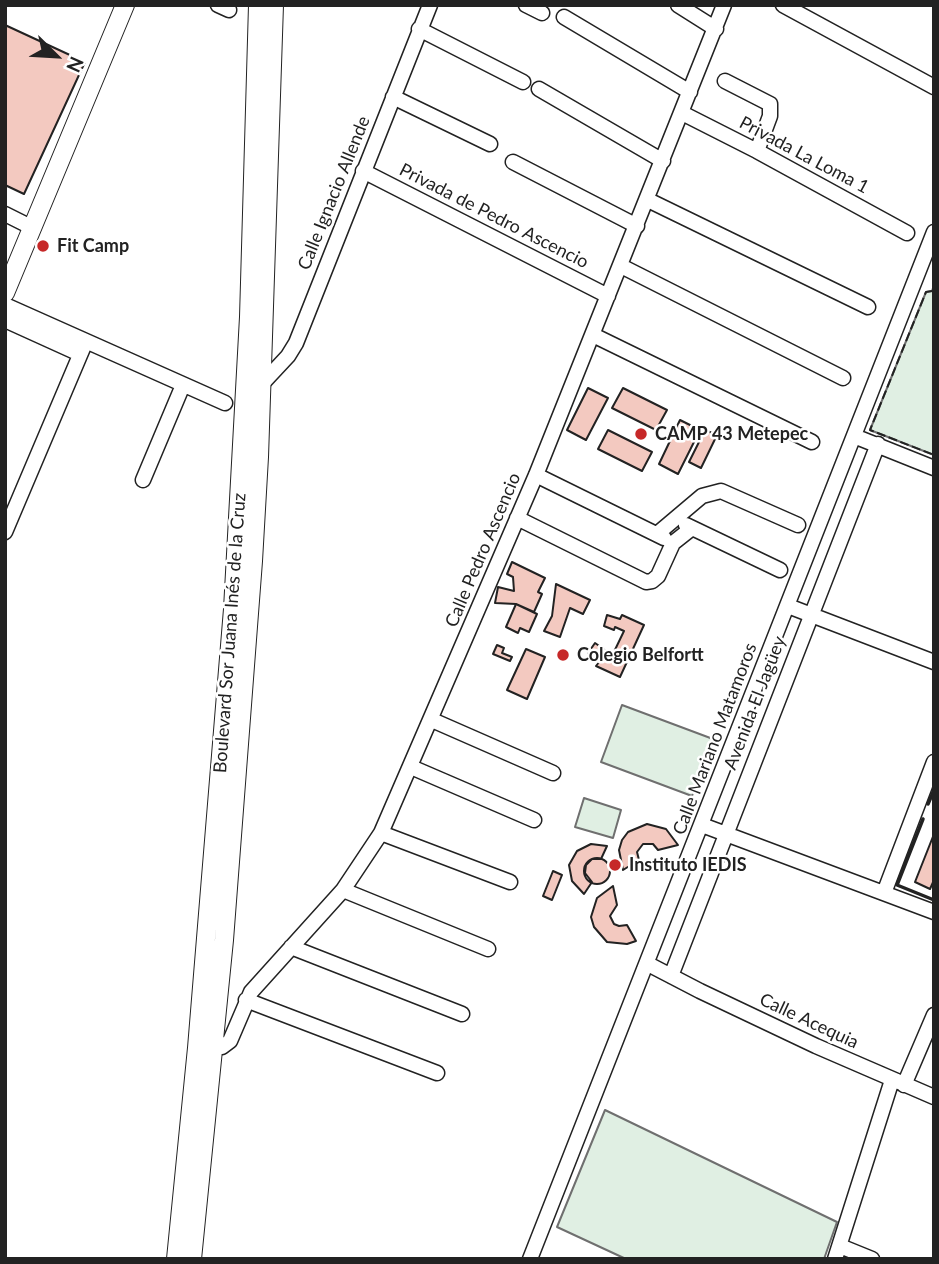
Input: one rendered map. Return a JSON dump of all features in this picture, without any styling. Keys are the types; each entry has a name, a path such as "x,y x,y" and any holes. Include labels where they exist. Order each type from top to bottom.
{"main road":[{"path":"5,293 125,5"},
{"name":"Boulevard Sor Juana Inés de la Cruz","path":"192,1259 243,445 258,5"},
{"name":"Boulevard Sor Juana Inés de la Cruz","path":"176,1259 206,1048 253,561 274,5"}],"street":[{"name":"Calle Ignacio Allende","path":"260,386 296,343 430,5"},
{"path":"526,5 542,13"},
{"path":"678,5 716,29"},
{"name":"Calle Pedro Ascencio","path":"206,1048 222,1047 230,1041 246,1000 258,983 343,890 381,833 536,475 638,226 724,5"},
{"path":"783,5 934,87"},
{"path":"564,17 690,92"},
{"path":"419,29 523,82"},
{"path":"725,81 770,104 770,116 757,151"},
{"path":"539,89 663,161"},
{"path":"393,97 490,144"},
{"name":"Privada La Loma 1","path":"682,113 907,233"},
{"path":"513,162 638,226"},
{"name":"Privada de Pedro Ascencio","path":"363,171 608,296"},
{"path":"648,200 868,307"},
{"path":"5,214 33,228"},
{"name":"Calle Mariano Matamoros","path":"530,1259 934,232"},
{"path":"621,266 843,378"},
{"path":"5,305 83,347"},
{"path":"5,320 83,347 225,403"},
{"path":"593,335 812,442"},
{"path":"5,532 83,347"},
{"path":"143,480 183,385"},
{"path":"854,436 934,468"},
{"name":"Avenida El Jagüey","path":"671,976 878,444"},
{"path":"536,475 673,543"},
{"path":"657,534 702,496 721,491 798,525"},
{"path":"517,518 646,582 658,576 673,543 692,528"},
{"path":"676,519 780,570"},
{"path":"788,606 934,662"},
{"path":"432,720 553,773"},
{"path":"884,893 934,762"},
{"path":"411,766 534,820"},
{"path":"702,825 934,912"},
{"path":"381,833 510,882"},
{"path":"343,890 488,949"},
{"path":"292,947 462,1014"},
{"name":"Calle Acequia","path":"648,964 898,1083 934,1097"},
{"path":"246,1000 437,1073"},
{"path":"872,1259 838,1252 898,1083 934,1015"}],"green space":[{"path":"934,285 934,455 870,430 926,292 932,291"},
{"path":"622,705 713,739 692,796 601,762"},
{"path":"584,798 621,810 613,838 575,827"},
{"path":"605,1110 837,1222 824,1259 626,1259 557,1227"}],"building":[{"path":"5,25 85,62 24,194 5,185"},
{"path":"588,388 608,398 586,440 567,430"},
{"path":"623,388 667,410 656,430 612,408"},
{"path":"680,420 700,430 678,474 659,464"},
{"path":"608,430 652,452 642,471 598,449"},
{"path":"705,430 717,435 701,468 689,462"},
{"path":"512,562 545,578 538,592 542,594 534,612 516,604 495,603 498,587 514,591 513,577 507,574"},
{"path":"556,584 590,600 583,614 570,608 560,637 544,631 552,616"},
{"path":"516,604 537,614 529,632 520,628 518,633 506,627"},
{"path":"607,615 620,619 622,615 644,625 620,677 596,666 600,661 588,653 595,643 612,656 624,631 604,626"},
{"path":"497,645 504,648 502,653 512,657 510,661 493,654"},
{"path":"526,649 545,657 527,699 507,690"},
{"path":"647,824 666,829 678,845 658,850 653,844 643,844 637,852 639,860 623,870 619,850 622,840 628,832"},
{"path":"934,834 934,880 930,889 915,882"},
{"path":"591,844 607,846 601,859 592,859 586,865 585,873 592,882 584,894 572,881 569,865 577,851"},
{"path":"597,858 606,862 610,871 606,880 597,884 588,880 584,871 588,862"},
{"path":"553,871 562,875 552,900 543,896"},
{"path":"613,886 617,905 610,916 614,924 627,925 636,941 627,944 607,942 594,927 591,917 597,898"}],"fence":[{"path":"932,291 926,292 870,430 934,455"}],"wall":[{"path":"928,804 934,790"},
{"path":"923,819 897,885 934,900"}],"place":[{"name":"Fit Camp","path":"43,246"},
{"name":"CAMP 43 Metepec","path":"641,434"},
{"name":"Colegio Belfortt","path":"563,655"},
{"name":"Instituto IEDIS","path":"615,865"}]}
